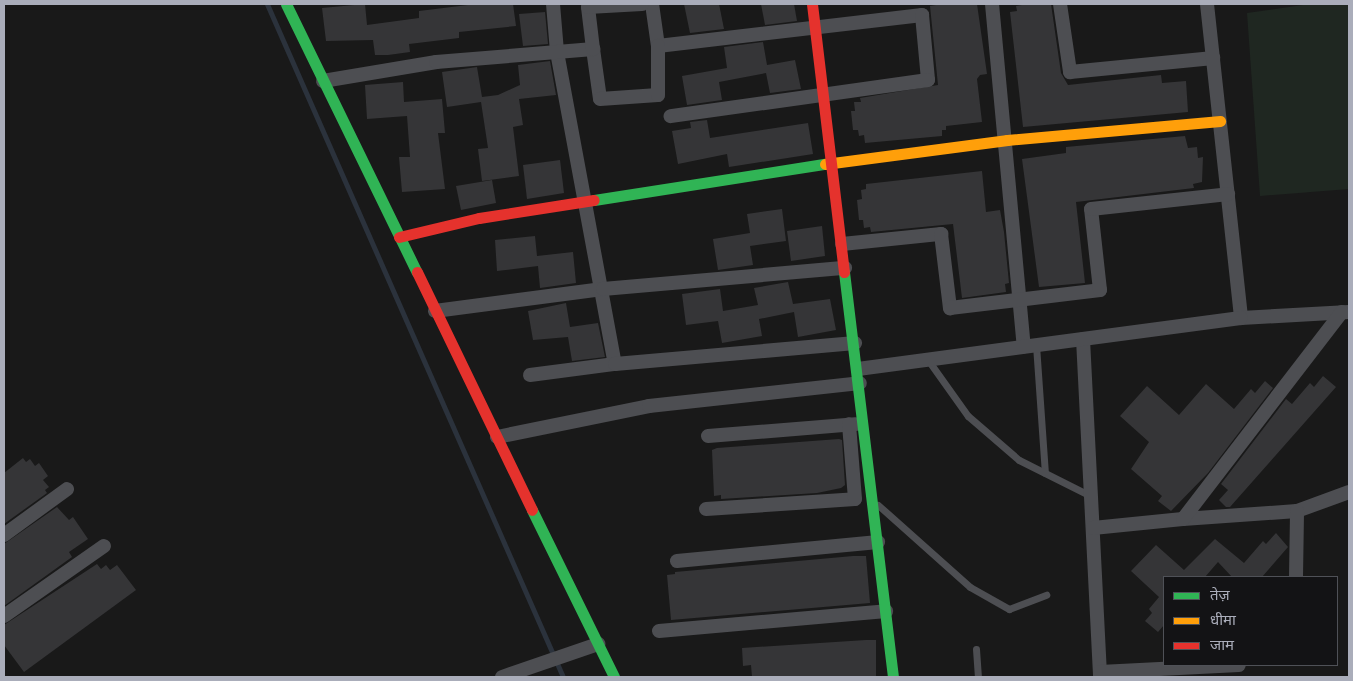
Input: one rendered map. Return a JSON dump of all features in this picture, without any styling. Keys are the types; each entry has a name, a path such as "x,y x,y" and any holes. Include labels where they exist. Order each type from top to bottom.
{"street":[{"path":"286,4 614,677"},
{"path":"553,4 557,52 603,289 615,364"},
{"path":"642,4 588,7 600,99 658,95 658,46 652,4"},
{"path":"812,4 865,423 893,677"},
{"path":"992,4 1007,140 1020,299 1030,346"},
{"path":"1060,4 1070,72 1213,58"},
{"path":"1207,4 1241,318"},
{"path":"658,46 922,14 928,80 671,116"},
{"path":"323,81 436,62 593,49"},
{"path":"399,237 479,218 832,163 1007,140 1220,121"},
{"path":"842,244 940,234 950,308 1100,290 1092,209 1228,194"},
{"path":"435,311 603,289 846,268"},
{"path":"497,436 649,406 859,376 928,360 1241,318 1346,312"},
{"path":"1183,519 1346,312"},
{"path":"1083,339 1100,675 1179,672 1230,666"},
{"path":"530,375 615,364 855,343"},
{"path":"708,436 865,423"},
{"path":"706,509 855,499 849,424"},
{"path":"4,536 68,489"},
{"path":"1093,528 1297,511 1349,492"},
{"path":"1296,576 1297,511"},
{"path":"677,561 878,542"},
{"path":"4,616 104,546"},
{"path":"659,631 886,611"},
{"path":"502,677 598,644"}],"lane":[{"path":"1030,346 1045,473"},
{"path":"928,360 968,416 1019,460 1091,496"},
{"path":"874,501 970,587 1010,608 1046,595"},
{"path":"976,649 978,677"}],"shaded area":[{"path":"1310,4 1349,4 1349,189 1260,196 1247,13"}],"building":[{"path":"365,4 367,25 419,18 419,11 476,4 513,4 516,26 459,32 459,38 409,44 410,52 388,55 375,55 373,40 326,41 322,8"},
{"path":"684,4 719,4 724,29 690,33"},
{"path":"761,4 794,4 797,21 765,25"},
{"path":"977,4 987,74 980,75 977,79 982,122 946,126 946,130 942,130 942,136 865,143 864,135 859,136 858,130 853,130 851,111 855,111 854,102 861,102 860,98 938,85 930,6"},
{"path":"1051,4 1061,73 1068,85 1161,75 1162,83 1186,81 1188,112 1023,127 1010,12 1017,11 1016,6"},
{"path":"545,12 548,44 523,46 519,14"},
{"path":"763,42 767,65 795,60 801,89 770,93 766,73 719,82 722,100 687,105 682,76 727,68 724,47"},
{"path":"550,61 556,95 519,99 523,125 513,127 519,176 482,181 478,149 488,148 481,102 447,107 442,72 477,67 482,97 498,95 520,85 518,65"},
{"path":"403,82 404,102 442,99 445,133 438,133 445,189 402,192 399,157 410,157 407,116 367,119 365,85"},
{"path":"707,120 710,138 808,123 813,154 729,167 727,154 678,164 672,131 691,128 690,122"},
{"path":"1185,136 1188,148 1197,147 1198,158 1203,157 1202,182 1193,184 1194,188 1076,202 1085,283 1039,287 1022,159 1066,153 1066,147"},
{"path":"560,160 564,193 527,199 523,165"},
{"path":"982,171 986,212 1000,210 1009,283 1005,284 1006,292 962,298 953,224 871,232 870,227 864,228 863,220 859,220 857,200 862,199 861,190 866,189 866,184"},
{"path":"492,180 496,203 461,210 456,186"},
{"path":"782,209 786,241 750,246 753,265 718,270 713,239 750,233 747,214"},
{"path":"822,226 825,256 791,261 787,231"},
{"path":"535,236 537,256 573,252 576,283 540,288 538,266 497,271 495,240"},
{"path":"788,282 793,304 830,299 836,330 798,337 794,312 759,319 762,336 722,343 718,321 686,325 682,294 720,289 723,311 758,305 754,288"},
{"path":"566,303 570,327 598,323 605,357 572,361 568,337 533,340 528,311"},
{"path":"1323,376 1336,387 1230,507 1226,507 1219,500 1228,490 1221,484 1286,399 1292,404 1310,383 1314,387"},
{"path":"1265,381 1273,388 1208,473 1171,511 1158,501 1162,496 1131,469 1149,442 1120,416 1147,386 1179,415 1206,384 1234,409 1251,389 1255,393"},
{"path":"842,440 845,485 841,488 817,493 721,499 721,495 714,496 712,450 717,448"},
{"path":"23,458 26,462 30,459 35,466 39,463 48,476 43,480 49,487 45,490 47,493 4,524 4,473"},
{"path":"57,507 69,520 73,517 88,539 69,552 72,557 4,606 4,544"},
{"path":"1276,533 1288,547 1263,576 1231,576 1218,562 1206,576 1163,576 1163,626 1158,632 1145,621 1152,613 1149,609 1159,597 1131,571 1156,545 1184,570 1215,539 1244,563 1263,541 1266,544"},
{"path":"866,556 870,603 671,620 667,575 675,574 675,572"},
{"path":"97,564 101,569 106,565 110,570 117,565 136,590 24,672 4,645 4,625"},
{"path":"876,640 876,677 752,677 751,665 743,666 742,648"}],"waterway":[{"path":"267,4 563,677"}],"traffic: fast":[{"path":"286,4 417,272"},
{"path":"594,200 825,164"},
{"path":"844,272 893,677"},
{"path":"532,510 614,677"}],"traffic: slow":[{"path":"825,164 1007,140 1220,121"}],"traffic: jam":[{"path":"812,4 844,272"},
{"path":"399,237 479,218 594,200"},
{"path":"417,272 532,510"}]}
